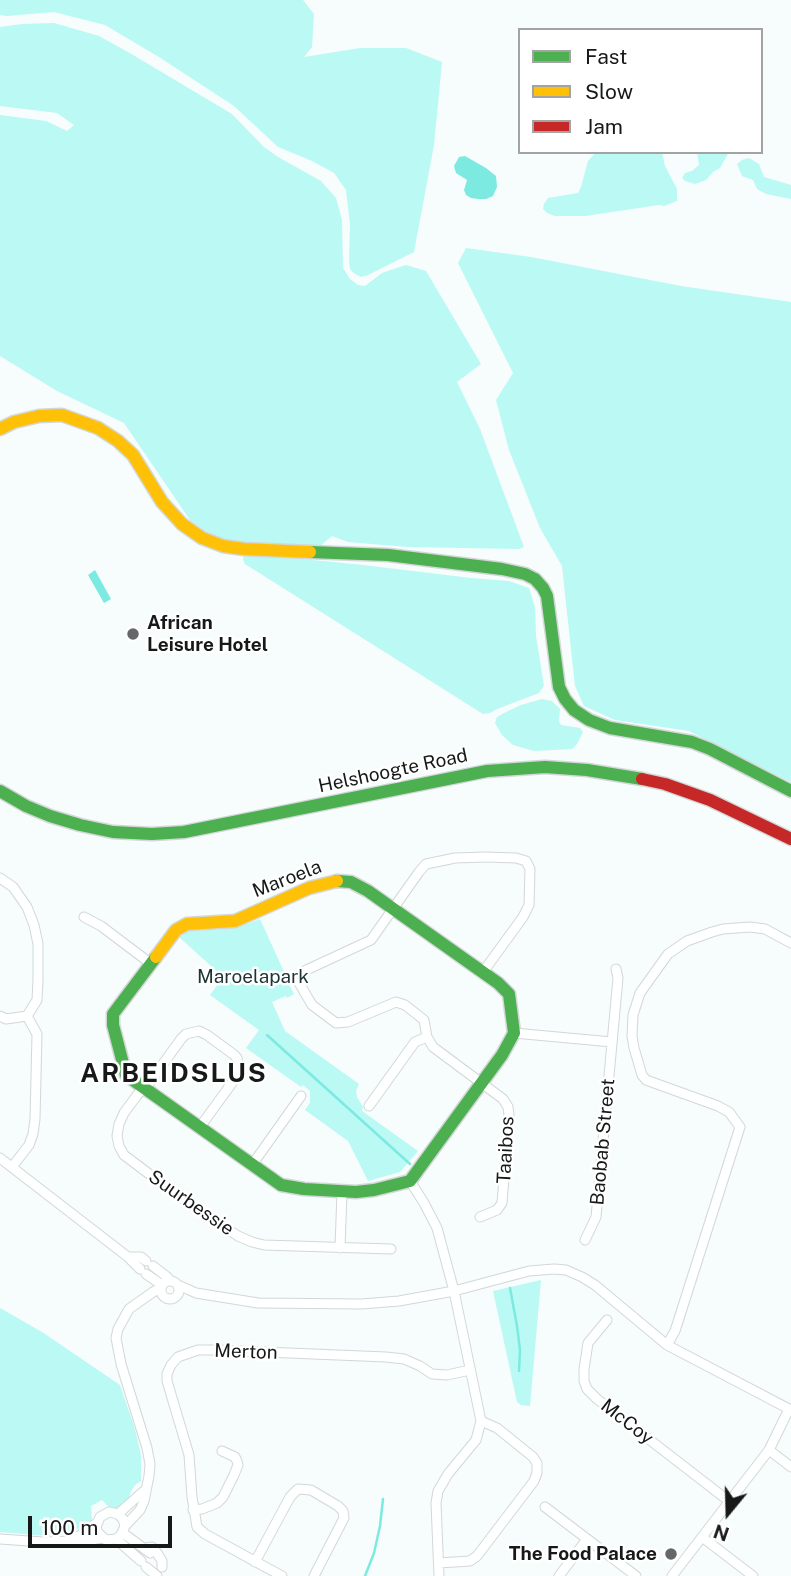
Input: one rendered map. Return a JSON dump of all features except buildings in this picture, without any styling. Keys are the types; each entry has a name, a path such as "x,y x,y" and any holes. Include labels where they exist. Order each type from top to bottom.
{"street":[{"path":"0,429 38,416 62,415 98,428 118,441 132,455 162,502 182,524 202,538 223,545 244,549 388,555 525,573 535,579 547,596 559,687 574,710 589,720 610,728 692,742 791,791"},
{"name":"Helshoogte Road","path":"0,791 26,806 80,825 113,832 152,834 184,832 487,771 555,768 617,774 665,784 710,800 791,839"},
{"path":"481,1082 433,1047 427,1037 424,1020 405,1004 396,1002 348,1022 337,1023 312,1005 298,981 302,972 371,940 426,864 455,858 485,857 526,861 530,869 529,905 484,972"},
{"path":"0,878 13,887 27,907 38,944 37,1000 27,1016 6,1019 0,1016"},
{"name":"Maroela","path":"411,1181 374,1190 342,1192 281,1185 126,1074 113,1025 113,1014 176,930 187,924 235,921 309,888 337,881 351,882 368,891 484,972 509,993 514,1032"},
{"path":"84,917 101,926 150,962"},
{"path":"667,1345 675,1331 740,1127 729,1112 718,1106 646,1080 634,1048 633,1014 640,993 668,954 687,941 723,929 750,927 765,929 791,943"},
{"name":"Baobab Street","path":"585,1240 596,1217 618,978 616,969"},
{"path":"12,1167 29,1145 35,1119 37,1034 27,1016"},
{"name":"Suurbessie","path":"200,1127 237,1076 239,1069 237,1058 233,1054 199,1031 186,1034 124,1112 117,1136 124,1155 227,1228 252,1242 264,1245 391,1249"},
{"path":"439,1576 436,1503 438,1491 448,1474 476,1440 481,1421 454,1291 437,1228 411,1181 502,1055 514,1032 612,1042"},
{"path":"369,1106 415,1042 427,1037"},
{"name":"Taaibos","path":"480,1217 497,1210 502,1203 509,1115 503,1099 481,1082"},
{"path":"252,1165 301,1096"},
{"path":"0,1158 128,1257 179,1291 176,1296"},
{"path":"340,1248 342,1192"},
{"path":"165,1282 196,1293 258,1303 362,1304 399,1301 454,1291 529,1271 566,1270 595,1284 667,1345 790,1409 769,1450 672,1576"},
{"path":"165,1282 162,1293 166,1297"},
{"path":"0,1539 43,1542 78,1542 103,1538 109,1540 121,1533 140,1510 150,1464 116,1338 118,1329 130,1309 165,1282"},
{"path":"143,1299 171,1298 196,1293"},
{"name":"McCoy","path":"607,1320 587,1343 584,1381 587,1389 730,1502"},
{"name":"Merton","path":"282,1576 197,1527 189,1455 167,1381 171,1365 178,1357 198,1350 375,1356 404,1359 432,1374 447,1375 470,1370"},
{"path":"439,1563 470,1561 477,1556 537,1474 537,1462 533,1457 497,1428 481,1421"},
{"path":"769,1450 791,1467"},
{"path":"193,1510 217,1503 234,1475 238,1465 235,1457 222,1451"},
{"path":"118,1514 146,1489"},
{"path":"255,1562 289,1497 298,1489 311,1490 338,1506 343,1511 344,1518 314,1576"},
{"path":"545,1507 636,1576"},
{"path":"103,1538 97,1530 100,1517 105,1513 118,1514 123,1519 121,1533 134,1553 143,1564 155,1563"},
{"path":"72,1541 97,1523"},
{"path":"121,1533 155,1563"},
{"path":"702,1537 753,1576"},
{"path":"559,1576 587,1539"}],"green space":[{"path":"0,0 303,0 314,14 312,47 304,57 360,48 406,48 442,62 434,145 414,252 368,275 361,277 355,274 350,269 349,260 350,224 346,190 334,173 278,147 234,106 105,25 54,12 0,15"},
{"path":"54,23 99,36 128,52 232,114 264,147 321,181 336,198 342,220 343,268 358,285 365,286 382,273 406,265 426,271 481,364 457,382 480,429 524,547 408,547 348,542 332,536 319,547 258,546 216,539 190,520 124,423 57,391 0,356 0,115 46,121 67,131 74,125 57,113 0,106 0,27"},
{"path":"594,154 662,154 665,166 677,189 677,201 664,206 585,216 555,216 547,213 543,209 548,198 578,193 588,161"},
{"path":"697,154 728,154 720,168 706,180 695,184 682,178 685,173 699,165"},
{"path":"749,158 759,164 764,177 791,185 791,199 766,194 757,189 753,180 742,176 737,164"},
{"path":"466,248 531,257 681,286 791,302 791,782 689,731 615,720 584,706 575,686 562,566 540,528 509,450 496,400 513,373 458,263"},
{"path":"245,554 509,581 529,588 535,607 536,636 544,686 539,693 483,714 245,564"},
{"path":"542,699 552,701 560,709 561,725 580,728 583,732 572,749 534,751 513,745 502,735 495,723 497,717 521,705"},
{"name":"Maroelapark","path":"260,919 294,994 272,1002 285,1031 359,1084 356,1091 363,1107 362,1111 418,1151 400,1172 368,1181 348,1141 305,1110 310,1103 310,1091 246,1048 259,1030 210,995 223,977 178,936 190,928 218,930"},
{"path":"541,1280 530,1406 521,1405 517,1402 493,1291"},
{"path":"0,1308 42,1332 120,1385 141,1455 141,1481 131,1491 123,1507 109,1507 102,1500 91,1506 92,1521 86,1527 47,1536 0,1532"}],"shaded area":[{"path":"465,156 496,176 497,187 493,196 478,199 466,195 464,190 467,180 456,173 454,166 459,157"},
{"path":"95,570 111,599 104,603 88,575"}],"waterway":[{"path":"267,1035 410,1164"},
{"path":"510,1288 520,1350 519,1371"},
{"path":"365,1576 374,1553 383,1499"}],"traffic: fast":[{"path":"310,552 388,555 525,574 535,579 547,596 559,687 574,710 589,720 610,728 692,742 791,791"},
{"path":"0,791 26,806 80,825 113,832 152,834 184,832 487,771 545,767 587,770 642,779"},
{"path":"156,957 113,1014 113,1025 126,1075 281,1185 356,1192 410,1181 502,1055 514,1033 509,994 498,983 368,891 351,882 337,881"}],"traffic: slow":[{"path":"0,429 14,422 39,416 62,415 98,428 133,455 162,502 182,524 202,538 223,546 244,549 310,552"},
{"path":"156,957 176,930 187,924 235,921 309,888 337,881"}],"traffic: jam":[{"path":"642,779 710,800 791,839"}],"place":[{"name":"African Leisure Hotel","path":"133,634"},
{"name":"The Food Palace","path":"671,1554"}],"district":[{"name":"ARBEIDSLUS","path":"174,1074"}]}
